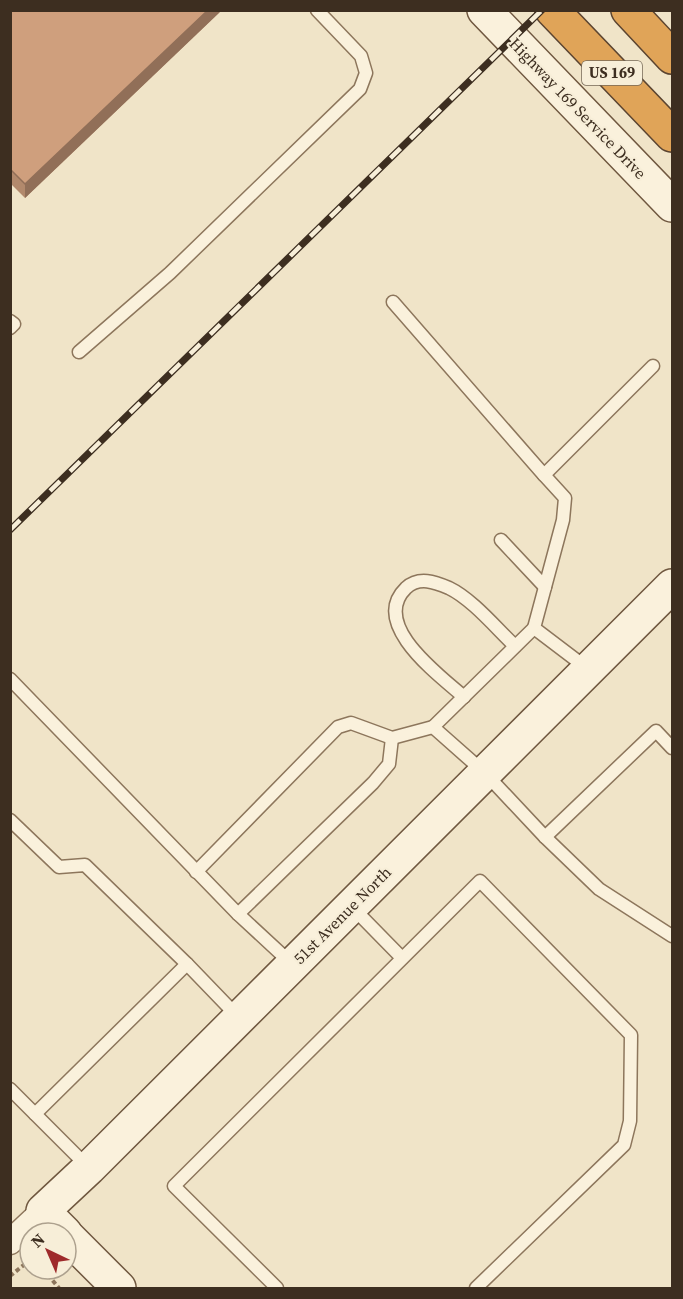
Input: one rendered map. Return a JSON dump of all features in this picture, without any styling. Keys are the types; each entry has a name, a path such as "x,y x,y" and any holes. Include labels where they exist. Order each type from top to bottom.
{"highway":[{"name":"US 169","path":"552,10 672,135"},
{"path":"628,10 672,57"}],"street":[{"name":"Highway 169 Service Drive","path":"484,10 672,205"},
{"name":"51st Avenue North","path":"61,1221 88,1168 672,586"},
{"path":"78,1246 119,1288"}],"lane":[{"path":"79,352 170,273 360,89 366,73 361,56 317,10"},
{"path":"196,872 338,727 351,723 392,738 433,727 534,628 563,520 565,498 393,302"},
{"path":"10,321 14,324 10,328"},
{"path":"544,475 653,366"},
{"path":"501,540 545,587"},
{"path":"464,697 429,666 403,637 396,622 397,605 401,592 410,584 426,580 451,589 474,607 515,646"},
{"path":"534,628 589,670"},
{"path":"10,680 196,872 293,965"},
{"path":"433,727 485,773 598,889 672,936"},
{"path":"545,837 656,731 672,748"},
{"path":"238,914 374,783 389,764 392,738"},
{"path":"10,820 59,867 85,865 239,1017"},
{"path":"277,1288 174,1186 480,881 631,1035 630,1121 624,1145 476,1288"},
{"path":"351,906 402,958"},
{"path":"35,1114 187,964"},
{"path":"10,1089 88,1168"}],"building":[{"path":"10,10 208,10 25,184 10,169"}],"railway":[{"path":"10,530 542,10"}]}
